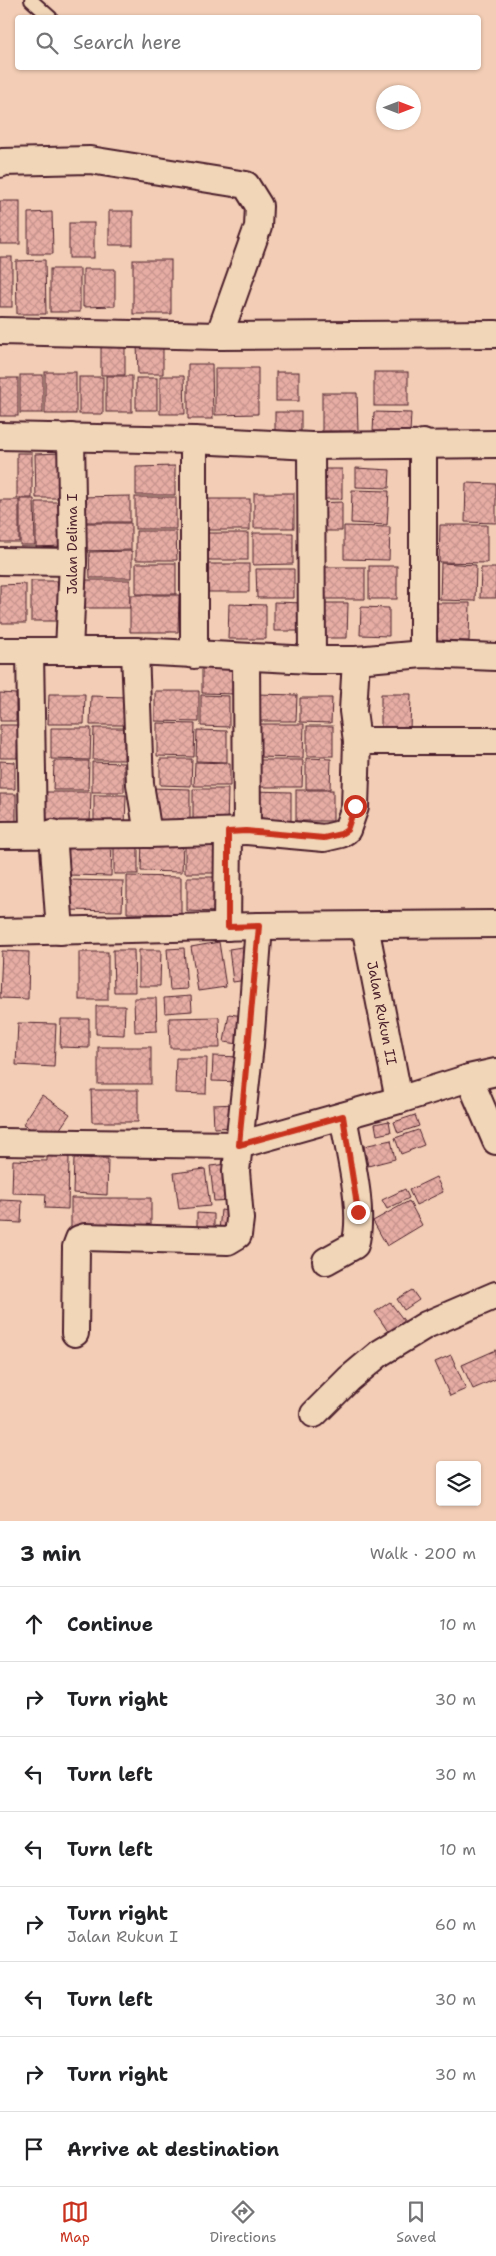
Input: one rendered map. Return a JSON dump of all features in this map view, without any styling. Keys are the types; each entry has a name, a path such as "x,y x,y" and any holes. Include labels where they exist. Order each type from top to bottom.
{"street":[{"path":"0,164 2,162 90,160 246,185 259,206 258,227 219,336"},
{"path":"0,331 219,336 496,334"},
{"path":"0,436 194,440 311,446 423,443 496,444"},
{"name":"Jalan Delima I","path":"70,650 73,562 71,437"},
{"path":"194,440 194,655"},
{"path":"423,443 423,654"},
{"path":"311,446 312,660"},
{"path":"0,561 73,562"},
{"path":"0,651 135,651 312,660 356,660 423,654 496,657"},
{"path":"135,651 140,784 148,834"},
{"path":"30,652 43,834 60,930"},
{"path":"228,927 237,831 246,657"},
{"path":"0,835 237,831 324,838 341,834 347,830 355,806 357,740 354,711 356,660"},
{"path":"357,740 496,740"},
{"path":"0,932 259,926 496,924"},
{"path":"75,1333 76,1247 79,1239 85,1237 228,1242 234,1239 240,1228 236,1170 259,926"},
{"name":"Jalan Rukun II","path":"365,926 399,1100"},
{"path":"0,1142 239,1145 399,1100 469,1078 496,1072"},
{"path":"469,1078 496,1141"},
{"path":"326,1261 355,1245 358,1233 358,1212 343,1116"},
{"path":"314,1414 349,1379 380,1352 426,1325 496,1295"}],"lane":[{"path":"31,0 48,15"}],"building":[{"path":"0,201 20,201 20,244 0,244"},
{"path":"109,211 133,211 133,245 109,245"},
{"path":"52,212 53,254 28,254 28,213"},
{"path":"69,223 94,223 94,258 69,258"},
{"path":"0,257 12,257 12,307 0,307"},
{"path":"45,260 46,314 17,314 16,261"},
{"path":"133,260 171,260 171,314 133,314"},
{"path":"50,269 80,269 80,312 50,312"},
{"path":"83,269 115,269 115,306 83,307"},
{"path":"125,343 125,375 101,375 101,344"},
{"path":"137,344 163,344 163,374 138,374"},
{"path":"188,364 212,364 213,419 188,419"},
{"path":"215,368 258,368 258,414 215,415"},
{"path":"45,372 76,372 76,414 45,414"},
{"path":"276,372 299,372 299,401 276,401"},
{"path":"374,372 408,372 408,406 374,406"},
{"path":"20,375 43,375 43,413 20,413"},
{"path":"106,376 132,376 132,412 106,412"},
{"path":"160,376 184,376 185,414 160,414"},
{"path":"79,377 103,377 103,414 79,414"},
{"path":"0,378 18,378 18,416 0,416"},
{"path":"136,378 157,378 157,410 136,410"},
{"path":"322,393 357,393 358,431 322,431"},
{"path":"275,412 301,412 301,441 275,441"},
{"path":"374,412 411,413 410,433 373,432"},
{"path":"17,453 32,453 32,498 17,498"},
{"path":"62,453 62,498 36,498 35,454"},
{"path":"175,466 175,495 136,495 136,467"},
{"path":"356,468 390,470 389,488 356,487"},
{"path":"316,469 342,469 342,499 316,499"},
{"path":"466,483 496,484 496,523 465,522"},
{"path":"352,490 389,491 387,525 351,523"},
{"path":"254,493 294,493 294,528 254,528"},
{"path":"130,496 130,522 79,522 79,497"},
{"path":"135,497 176,497 176,529 135,529"},
{"path":"20,499 34,499 35,545 20,545"},
{"path":"208,499 250,499 250,530 208,530"},
{"path":"0,500 19,500 19,542 0,542"},
{"path":"36,502 63,502 63,546 36,547"},
{"path":"342,502 342,531 314,531 314,503"},
{"path":"78,523 131,523 131,550 78,551"},
{"path":"440,525 487,525 487,563 439,562"},
{"path":"344,526 390,527 389,560 344,559"},
{"path":"136,531 176,531 177,560 136,560"},
{"path":"207,533 248,533 248,560 207,560"},
{"path":"253,533 293,533 293,564 253,565"},
{"path":"132,551 132,578 90,578 89,552"},
{"path":"136,563 176,563 176,594 136,594"},
{"path":"441,563 476,565 475,601 440,600"},
{"path":"203,564 249,564 249,592 203,592"},
{"path":"369,566 397,566 397,599 369,599"},
{"path":"317,567 365,567 365,599 317,599"},
{"path":"481,568 496,568 496,598 480,598"},
{"path":"256,569 294,569 294,598 257,598"},
{"path":"85,580 130,580 130,608 85,608"},
{"path":"31,581 63,581 64,621 31,621"},
{"path":"26,584 26,623 0,623 0,585"},
{"path":"130,595 179,595 178,632 130,632"},
{"path":"274,602 305,603 304,631 274,631"},
{"path":"318,603 348,603 347,638 317,638"},
{"path":"436,603 470,603 469,641 435,640"},
{"path":"229,604 266,605 266,639 228,639"},
{"path":"361,607 389,608 389,636 360,635"},
{"path":"202,660 236,660 235,694 202,693"},
{"path":"155,691 199,691 199,722 155,721"},
{"path":"0,693 16,694 16,721 0,721"},
{"path":"49,694 85,694 84,724 48,724"},
{"path":"256,694 297,695 296,721 256,721"},
{"path":"381,694 411,694 410,730 381,729"},
{"path":"201,695 229,696 229,727 201,726"},
{"path":"91,696 127,697 127,725 90,725"},
{"path":"300,698 332,698 331,723 300,722"},
{"path":"157,723 195,724 194,757 157,756"},
{"path":"255,724 304,724 303,758 255,757"},
{"path":"0,725 18,725 17,758 0,758"},
{"path":"307,726 333,726 333,756 307,756"},
{"path":"51,728 91,728 90,760 51,759"},
{"path":"94,728 124,728 124,760 93,760"},
{"path":"197,730 227,731 227,762 196,761"},
{"path":"306,758 331,759 330,789 306,789"},
{"path":"160,759 192,759 191,786 160,785"},
{"path":"259,760 303,760 302,787 259,787"},
{"path":"0,761 15,762 15,789 0,789"},
{"path":"54,761 89,761 88,790 53,790"},
{"path":"92,762 124,763 124,792 92,792"},
{"path":"195,762 230,763 230,786 194,786"},
{"path":"150,788 190,789 190,829 150,828"},
{"path":"193,789 228,789 227,829 193,829"},
{"path":"296,790 333,790 333,821 296,821"},
{"path":"253,791 291,792 291,821 252,820"},
{"path":"45,792 91,792 90,824 44,823"},
{"path":"0,794 16,794 16,828 0,828"},
{"path":"94,795 126,795 125,826 94,825"},
{"path":"185,834 221,834 220,873 185,873"},
{"path":"69,837 112,838 111,876 68,875"},
{"path":"114,840 138,840 138,874 114,874"},
{"path":"142,840 183,841 182,872 141,871"},
{"path":"127,876 181,877 181,914 127,913"},
{"path":"187,877 222,877 221,912 187,911"},
{"path":"66,880 123,881 122,911 65,910"},
{"path":"219,942 226,987 198,991 191,947"},
{"path":"249,946 253,979 233,982 229,949"},
{"path":"184,948 187,989 170,990 167,949"},
{"path":"113,950 134,950 135,992 114,992"},
{"path":"139,950 161,950 160,986 139,986"},
{"path":"2,951 29,952 28,999 0,998"},
{"path":"79,952 108,952 108,1000 79,1000"},
{"path":"191,996 192,1011 165,1013 164,998"},
{"path":"134,998 156,998 157,1031 135,1032"},
{"path":"96,1006 125,1006 124,1035 96,1034"},
{"path":"229,1014 250,1017 246,1045 224,1042"},
{"path":"219,1017 220,1048 170,1048 169,1018"},
{"path":"61,1019 89,1019 89,1048 60,1047"},
{"path":"18,1023 56,1024 54,1067 16,1065"},
{"path":"98,1047 151,1047 151,1084 98,1084"},
{"path":"213,1056 243,1057 242,1082 212,1081"},
{"path":"176,1058 207,1058 206,1094 175,1093"},
{"path":"91,1090 138,1090 138,1122 92,1122"},
{"path":"42,1095 70,1114 51,1142 23,1124"},
{"path":"236,1104 237,1127 214,1128 213,1105"},
{"path":"415,1115 419,1126 398,1133 394,1122"},
{"path":"389,1121 391,1132 377,1135 375,1124"},
{"path":"418,1130 424,1145 401,1154 395,1138"},
{"path":"391,1140 395,1159 368,1166 364,1146"},
{"path":"47,1156 69,1157 68,1209 45,1208 46,1194 12,1193 13,1160 47,1161"},
{"path":"74,1158 108,1159 107,1195 73,1193"},
{"path":"229,1164 232,1200 214,1201 210,1166"},
{"path":"205,1169 210,1206 179,1209 174,1173"},
{"path":"436,1177 443,1192 416,1205 409,1190"},
{"path":"405,1189 409,1198 387,1209 382,1200"},
{"path":"71,1198 151,1198 151,1231 71,1230"},
{"path":"0,1200 22,1201 21,1223 0,1222"},
{"path":"409,1201 422,1225 387,1246 373,1221"},
{"path":"221,1210 235,1212 232,1233 219,1231"},
{"path":"197,1213 214,1214 214,1233 197,1232"},
{"path":"412,1290 419,1300 404,1310 397,1299"},
{"path":"390,1302 405,1322 389,1333 375,1312"},
{"path":"496,1350 496,1379 473,1389 462,1365"},
{"path":"451,1355 466,1389 450,1396 435,1362"}],"route":[{"path":"355,806 347,830 334,836 324,838 246,831 228,832 228,927 259,926 250,1045 239,1145 343,1116 358,1212"}]}
